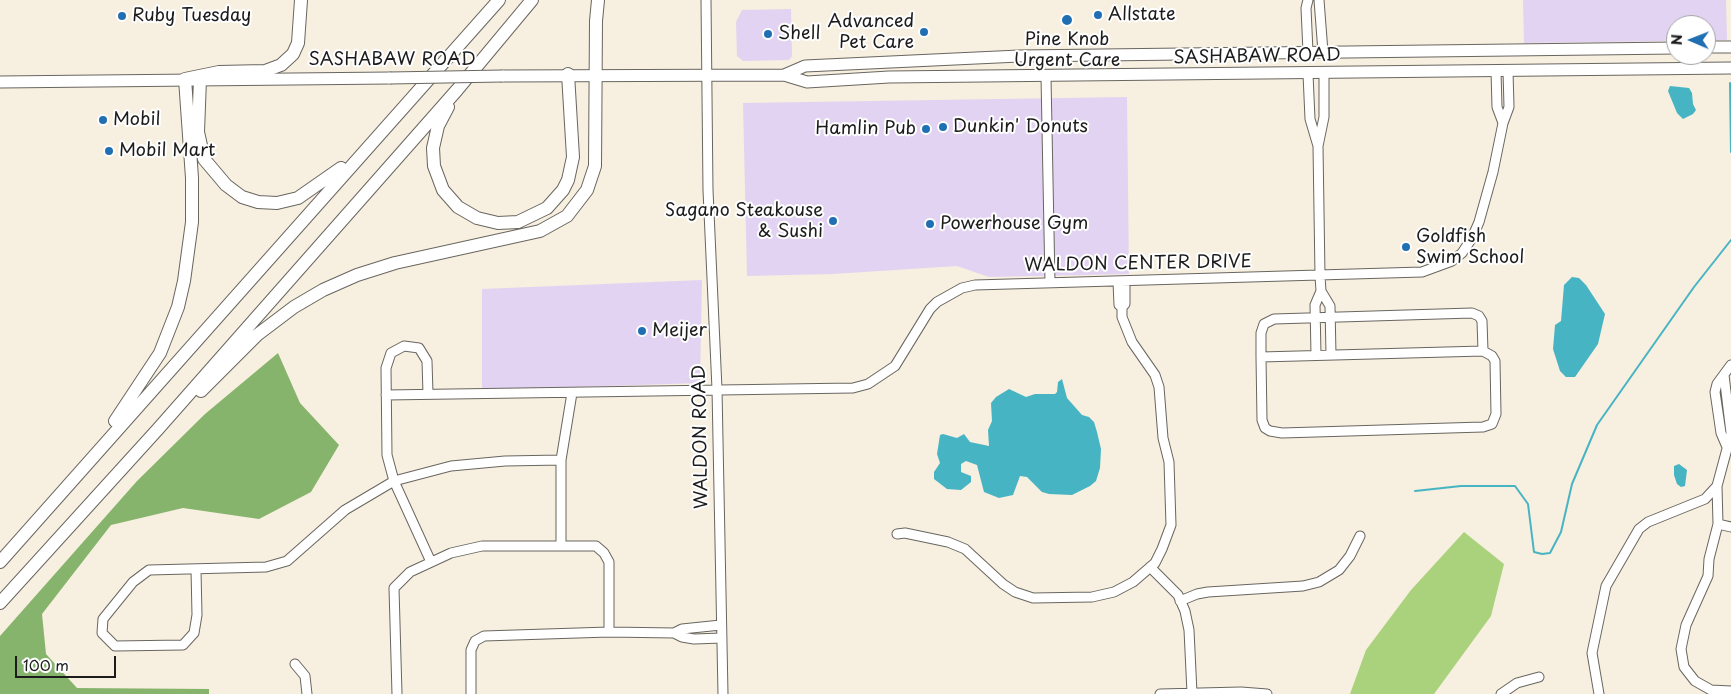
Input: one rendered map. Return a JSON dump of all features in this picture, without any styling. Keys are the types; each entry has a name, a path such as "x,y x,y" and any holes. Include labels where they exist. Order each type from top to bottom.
{"highway":[{"path":"67,485 150,371 160,353 178,307 189,252 192,222 192,178 185,79 219,72 265,71 281,65 293,54 298,43 301,0"},
{"path":"0,562 499,0"},
{"path":"0,604 158,429 458,90 532,0"},
{"path":"158,429 176,416 257,335 294,307 323,290 357,275 395,263 540,232 567,216 587,190 595,166 598,0"},
{"path":"458,90 435,136 433,157 437,178 449,199 467,214 498,223 518,222 547,208 559,195 568,180 573,157 568,74"},
{"path":"200,79 198,132 204,159 226,186 242,196 258,202 277,203 298,198 334,174 370,144"}],"main road":[{"path":"1716,47 1731,47"},
{"name":"SASHABAW ROAD","path":"784,75 805,66 952,59 1308,52 1666,48"},
{"path":"1597,70 1612,63 1612,55 1607,49"},
{"path":"1502,71 1498,64 1501,57 1519,50"},
{"path":"1440,72 1451,63 1447,51"},
{"path":"1183,75 1180,69 1181,62 1195,54"},
{"path":"1112,76 1122,68 1123,55"},
{"path":"1731,57 1731,62"},
{"path":"950,77 946,68 952,59"},
{"path":"839,64 840,80"},
{"name":"SASHABAW ROAD","path":"0,82 568,74 784,75 807,82 950,77 1731,68"}],"street":[{"name":"WALDON ROAD","path":"706,0 708,190 717,389 723,694"},
{"path":"1308,0 1306,8 1308,52"},
{"path":"1319,0 1323,52"},
{"name":"WALDON CENTER DRIVE","path":"386,394 853,388 868,384 895,366 930,309 947,295 962,288 975,285 1422,272 1452,261 1462,253 1472,238 1479,222 1493,172 1503,123 1497,107 1502,71"},
{"path":"1324,73 1324,117 1318,146 1320,276 1322,291 1329,302 1331,355"},
{"path":"1308,74 1310,119 1318,146"},
{"path":"1046,77 1050,283"},
{"path":"897,534 905,533 948,542 965,550 1003,584 1015,592 1033,598 1092,597 1114,592 1133,582 1150,567 1162,549 1170,525 1169,462 1163,438 1159,387 1132,342 1122,317 1122,307 1125,304 1121,282"},
{"path":"1316,355 1315,303 1322,291"},
{"path":"1261,357 1483,351 1492,356 1495,361 1496,414 1492,424 1483,427 1270,431 1262,420 1261,357 1261,330 1267,321 1274,319 1474,314 1481,318 1483,324 1483,351"},
{"path":"428,394 427,361 419,348 404,346 391,353 386,368 387,455 394,481 431,562"},
{"path":"1731,365 1728,374 1731,433 1716,486 1718,524 1705,585 1683,636 1682,658 1688,674 1703,687 1711,690 1731,691"},
{"path":"1727,447 1721,433 1715,392 1717,384 1728,374"},
{"path":"562,546 561,460 572,393"},
{"path":"1717,407 1729,405"},
{"path":"196,570 198,615 194,633 183,645 116,646 102,633 103,618 133,582 149,570 266,567 287,561 345,510 394,481 451,466 505,461 561,460"},
{"path":"1599,694 1592,653 1606,586 1639,529 1648,522 1705,499 1716,486"},
{"path":"1718,524 1731,527"},
{"path":"1180,601 1208,592 1302,586 1319,582 1339,570 1350,556 1360,536"},
{"path":"397,694 394,588 410,572 451,553 482,546 596,546 604,553 608,562 610,632"},
{"path":"1150,567 1169,585 1180,601 1189,630 1192,693"},
{"path":"472,694 471,650 475,641 484,636 610,632 674,633 682,629 721,625"},
{"path":"674,633 682,638 722,638"},
{"path":"295,664 305,676 307,694"},
{"path":"1501,694 1517,683 1539,677"},
{"path":"1160,694 1260,692 1268,694"}],"shaded area":[{"path":"1523,0 1726,0 1727,40 1716,40 1716,15 1666,15 1666,41 1524,43"},
{"path":"791,9 792,56 789,60 743,61 737,56 736,22 742,10"},
{"path":"1127,97 1129,274 989,277 957,266 833,274 747,276 743,103"},
{"path":"702,280 700,383 482,390 482,289"}],"green space":[{"path":"278,353 300,403 339,445 311,492 259,519 183,508 111,525 42,614 46,654 77,688 209,689 209,694 0,694 0,636 137,481 205,414"},
{"path":"1464,532 1504,564 1491,616 1434,694 1350,694 1366,650 1411,590"}],"water":[{"path":"1670,86 1689,88 1696,110 1693,114 1683,119 1677,113 1668,91"},
{"path":"1572,277 1579,278 1586,285 1605,314 1598,344 1575,377 1566,377 1560,371 1553,349 1555,325 1561,321 1564,285"},
{"path":"1062,379 1067,398 1082,415 1089,417 1094,422 1097,432 1101,449 1100,468 1096,481 1090,486 1072,495 1049,494 1042,492 1027,477 1020,476 1013,495 999,498 984,492 977,465 966,461 961,464 961,472 971,476 971,482 961,490 947,489 934,479 934,472 940,463 937,454 940,435 943,434 957,438 964,434 970,442 989,446 988,430 992,421 991,403 996,397 1009,389 1026,397 1035,394 1055,394 1058,382"},
{"path":"1679,464 1687,470 1685,486 1681,487 1677,484 1674,475 1674,466"}],"waterway":[{"path":"1730,83 1731,152"},
{"path":"1415,491 1461,486 1515,486 1528,504 1534,552 1550,553 1561,532 1572,484 1597,425 1694,287 1731,240"}],"place":[{"name":"Allstate","path":"1098,15"},
{"name":"Ruby Tuesday","path":"122,16"},
{"name":"Pine Knob Urgent Care","path":"1067,20"},
{"name":"Advanced Pet Care","path":"924,32"},
{"name":"Shell","path":"768,34"},
{"name":"Mobil","path":"103,120"},
{"name":"Dunkin' Donuts","path":"943,127"},
{"name":"Hamlin Pub","path":"926,129"},
{"name":"Mobil Mart","path":"109,151"},
{"name":"Sagano Steakouse & Sushi","path":"833,221"},
{"name":"Powerhouse Gym","path":"930,224"},
{"name":"Goldfish Swim School","path":"1406,247"},
{"name":"Meijer","path":"642,331"}]}
